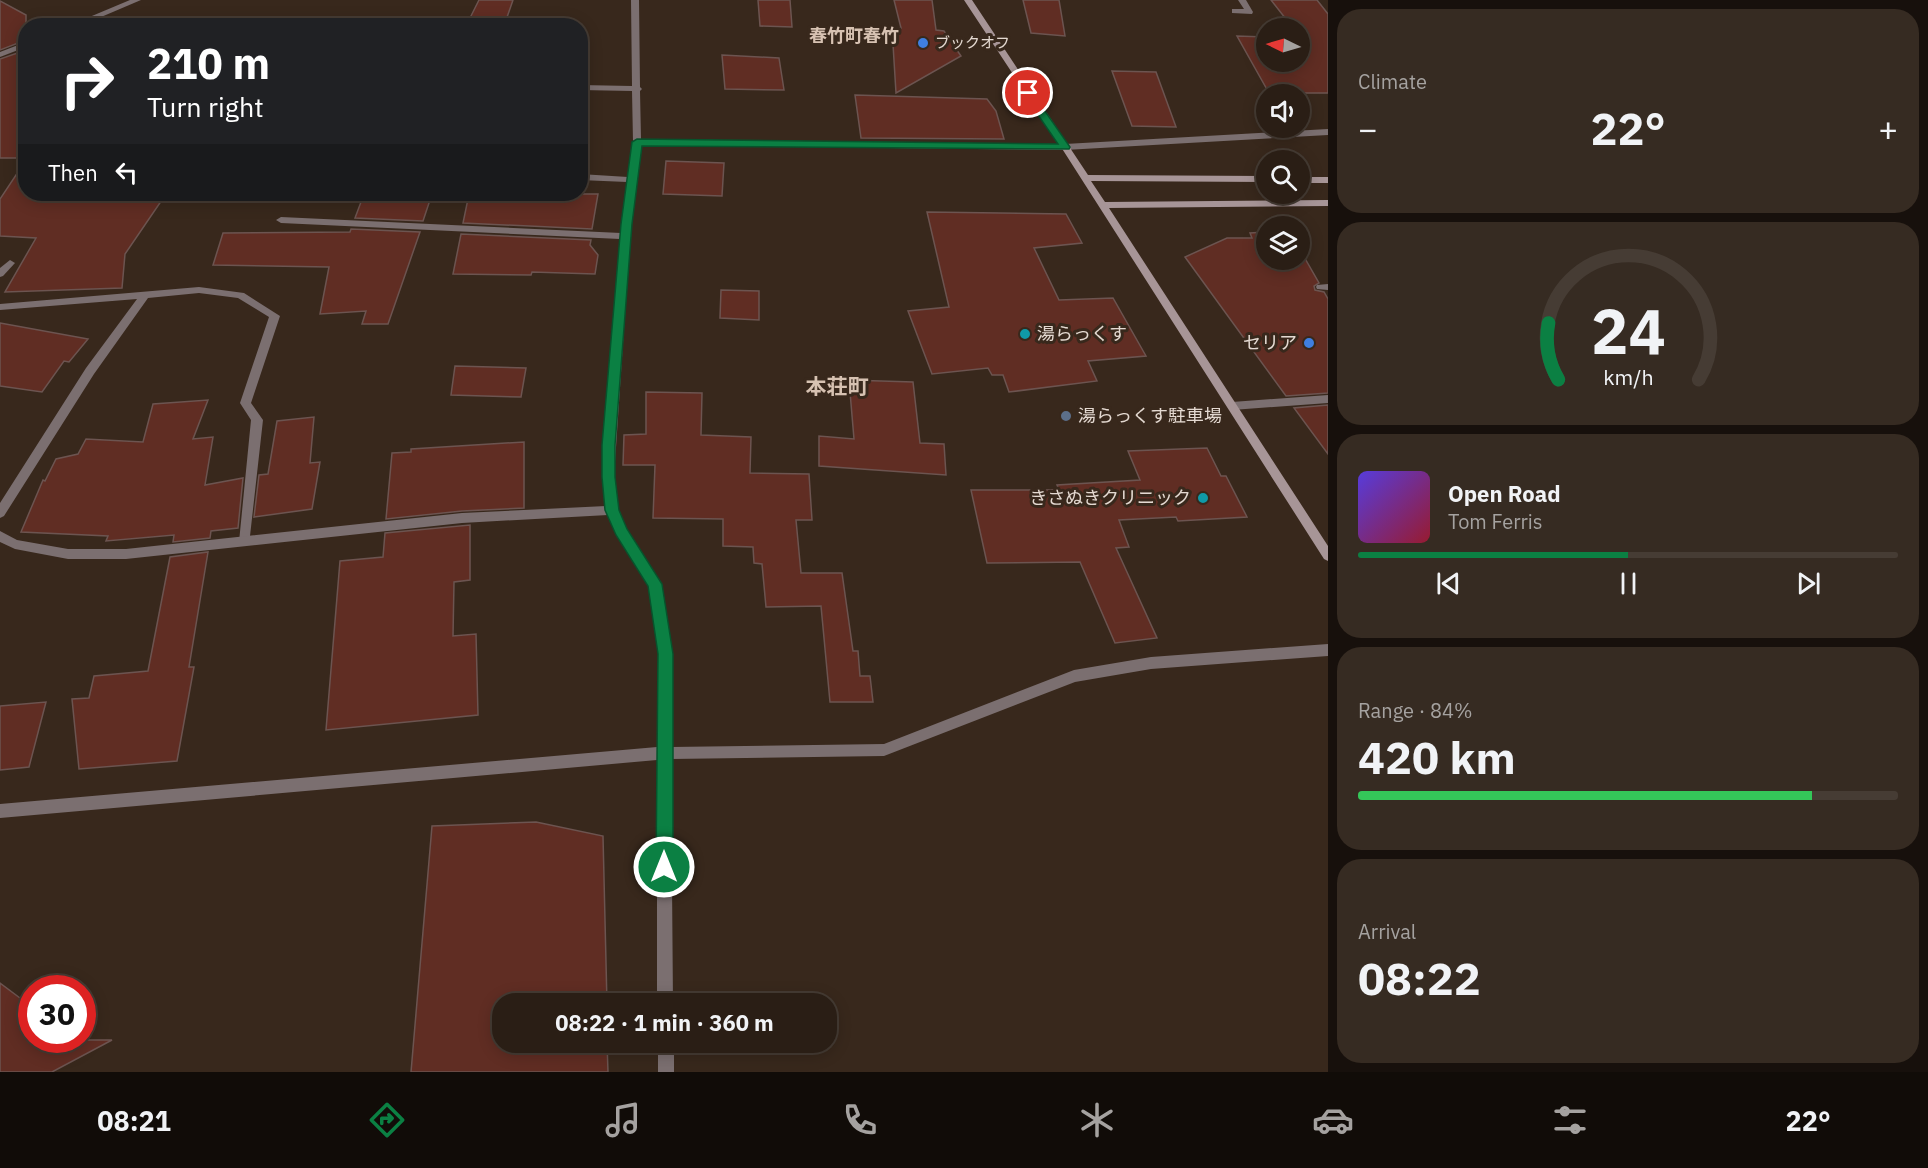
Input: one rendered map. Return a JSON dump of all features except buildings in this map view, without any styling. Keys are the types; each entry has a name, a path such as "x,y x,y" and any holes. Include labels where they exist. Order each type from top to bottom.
{"street":[{"path":"92,18 137,0"},
{"path":"635,0 637,142 626,236 608,477 612,510 621,531 655,584 666,654 665,993"},
{"path":"968,0 1326,548"},
{"path":"1235,11 1249,12 1242,0"},
{"path":"0,55 18,47"},
{"path":"588,87 638,89"},
{"path":"637,142 1065,147 1328,132"},
{"path":"588,177 632,180"},
{"path":"1085,178 1256,179"},
{"path":"1310,180 1328,180"},
{"path":"1101,205 1328,203"},
{"path":"281,220 626,236"},
{"path":"0,274 10,263"},
{"path":"0,307 199,290 240,295 275,316 245,403 257,420 245,542"},
{"path":"0,513 90,371 144,296"},
{"path":"1232,406 1328,399"},
{"path":"0,536 15,544 68,554 126,554 462,518 612,510"},
{"path":"0,811 664,753 884,750 1074,676 1151,663 1328,650"},
{"path":"666,1053 666,1072"}],"place":[{"name":"ブックオフ","path":"923,43"},
{"name":"湯らっくす","path":"1025,334"},
{"name":"セリア","path":"1309,343"},
{"name":"湯らっくす駐車場","path":"1066,416"},
{"name":"きさぬきクリニック","path":"1203,498"}],"district":[{"name":"春竹町春竹","path":"854,36"},
{"name":"本荘町","path":"837,387"}],"route":[{"path":"664,867 666,654 655,584 621,531 612,510 608,477 626,224 637,142 1065,147 1028,93"}]}
